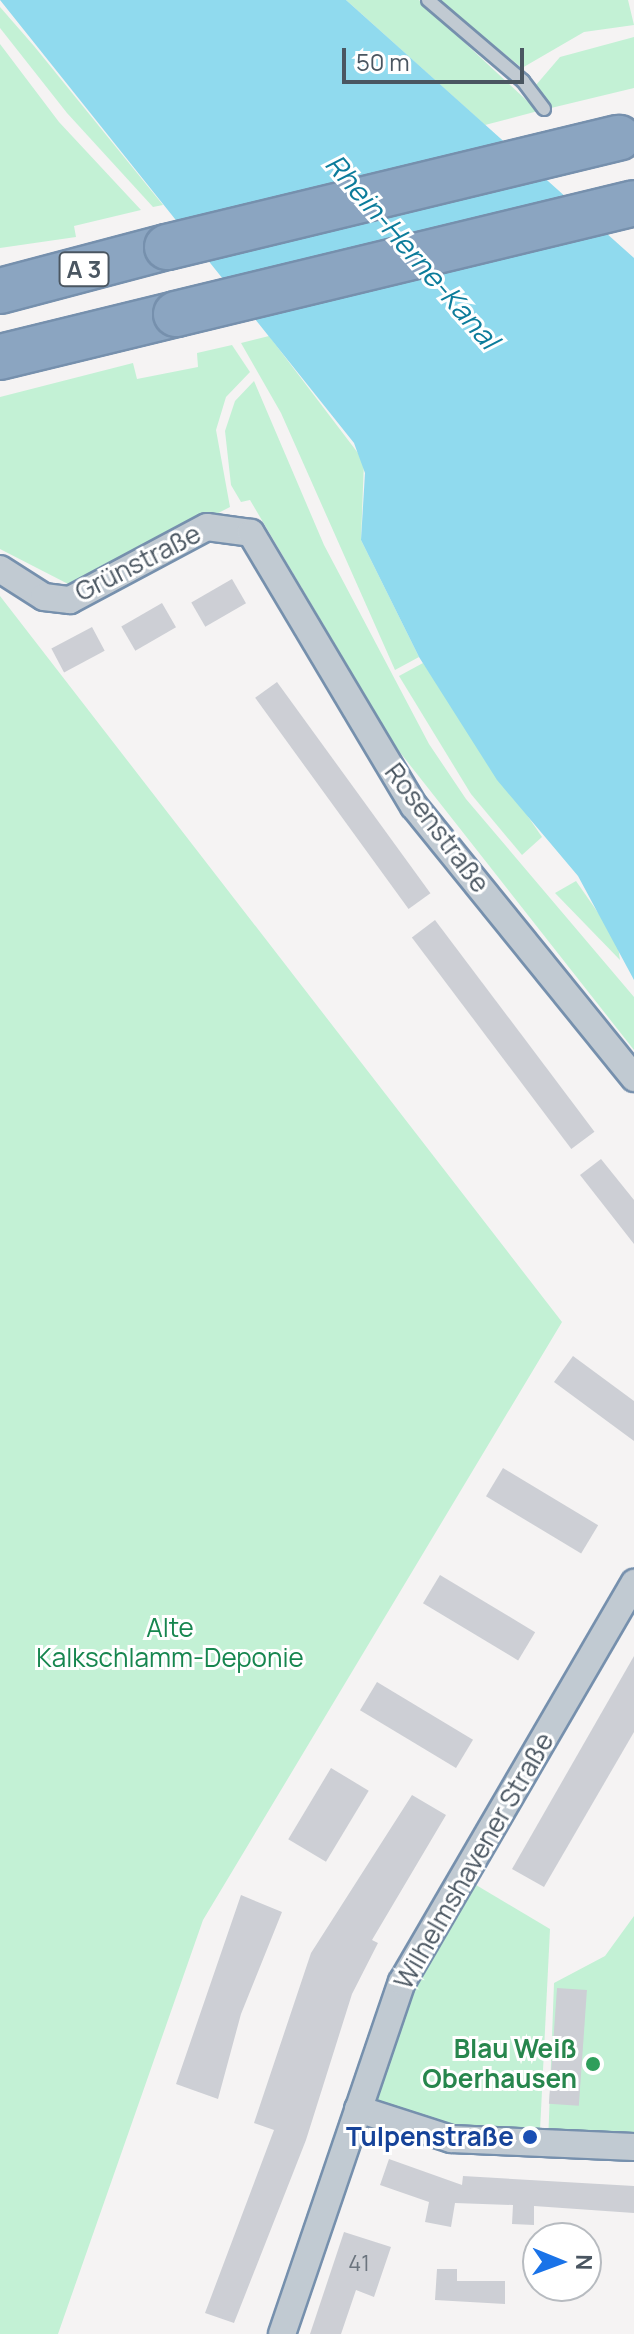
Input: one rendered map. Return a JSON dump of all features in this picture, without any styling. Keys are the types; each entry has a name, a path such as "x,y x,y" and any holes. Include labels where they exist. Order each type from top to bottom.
{"highway":[{"name":"A 3","path":"0,291 167,247 627,137"},
{"path":"0,357 634,203"},
{"path":"0,258 85,245 167,247"},
{"path":"0,386 75,366 159,318"}],"street":[{"name":"Grünstraße","path":"0,569 44,597 75,599 207,527 236,526"},
{"name":"Rosenstraße","path":"236,526 264,545 414,806 634,1078"},
{"name":"Wilhelmshavener Straße","path":"282,2334 402,1982 634,1583"},
{"path":"358,2109 451,2139 634,2147"}],"lane":[{"path":"428,0 523,81 544,109"}],"green space":[{"path":"346,0 419,0 538,111 485,125"},
{"path":"438,0 628,0 634,25 584,32 522,68"},
{"path":"0,7 163,205 153,207 67,113 0,28"},
{"path":"634,37 634,88 551,108 536,85 560,57"},
{"path":"0,44 59,122 141,210 74,226 76,237 0,248"},
{"path":"269,336 364,461 361,540 419,657 395,670 281,413 241,343"},
{"path":"232,345 250,372 226,397 216,430 230,507 74,587 0,549 0,397 133,363 137,379 198,367 197,353"},
{"path":"254,381 324,545 429,744 466,799 634,997 634,1050 395,746 250,500 241,502 231,485 225,431 235,401"},
{"name":"Alte Kalkschlamm-Deponie","path":"0,596 562,1322 203,1920 58,2334 0,2334"},
{"path":"423,663 542,837 522,855 471,794 399,676"},
{"path":"576,881 617,940 620,960 555,893"},
{"path":"466,1879 550,1929 540,2131 448,2130 366,2102 395,2013"},
{"name":"Blau Weiß Oberhausen","path":"634,1916 634,2147 548,2144 554,1983 605,1956"}],"water":[{"name":"Rhein-Herne-Kanal","path":"0,0 346,0 634,258 634,980 578,876 497,780 419,657 361,540 365,473 354,443"}],"building":[{"path":"232,579 246,603 205,627 191,602"},
{"path":"162,603 176,627 135,651 121,626"},
{"path":"92,627 105,651 64,672 51,649"},
{"path":"277,682 430,893 409,909 255,698"},
{"path":"435,920 594,1132 571,1149 412,937"},
{"path":"601,1159 634,1200 634,1244 580,1175"},
{"path":"573,1356 634,1401 634,1441 554,1382"},
{"path":"503,1468 598,1525 581,1553 486,1496"},
{"path":"440,1575 535,1632 518,1660 423,1603"},
{"path":"634,1656 634,1732 544,1887 512,1869"},
{"path":"377,1682 473,1740 456,1768 360,1710"},
{"path":"331,1768 369,1791 326,1862 288,1839"},
{"path":"412,1795 446,1815 372,1940 378,1943 352,1994 306,2140 234,2323 205,2313 274,2130 254,2123 311,1953"},
{"path":"241,1895 282,1912 241,2014 218,2099 176,2084"},
{"path":"557,1988 587,1990 579,2106 549,2104"},
{"path":"389,2159 462,2185 463,2176 634,2186 634,2213 534,2206 534,2222 512,2224 513,2205 455,2203 451,2227 425,2222 429,2202 380,2185"},
{"path":"344,2232 391,2247 374,2297 356,2290 341,2334 310,2334"},
{"path":"437,2269 457,2269 457,2281 505,2281 505,2304 435,2300"}],"place":[{"name":"Blau Weiß Oberhausen","path":"593,2064"},
{"name":"Tulpenstraße","path":"530,2137"}]}
